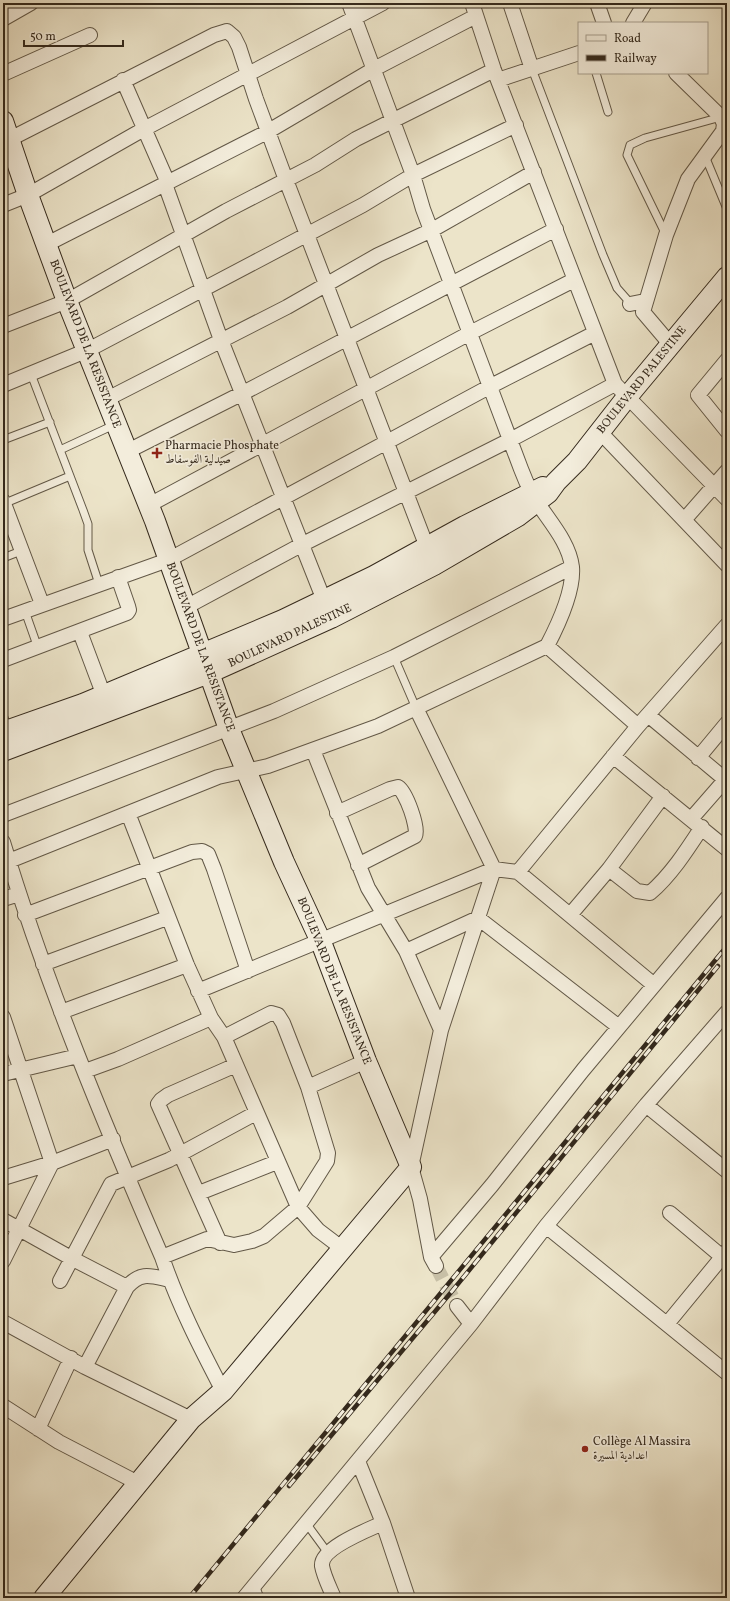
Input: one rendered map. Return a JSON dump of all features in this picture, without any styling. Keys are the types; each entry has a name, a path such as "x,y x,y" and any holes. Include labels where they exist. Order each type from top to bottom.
{"street":[{"path":"3,19 31,3"},
{"path":"9,861 218,777 268,766 378,726 547,646 558,624 570,582 572,567 564,544 535,498 489,387 452,282 423,209 393,119 349,3"},
{"path":"3,205 28,195 144,129 248,76 383,3"},
{"path":"510,3 532,69"},
{"path":"597,3 604,22"},
{"path":"634,22 645,3"},
{"path":"47,244 268,132 474,7 496,75 556,229 574,280 595,334 621,390 727,499"},
{"path":"7,130 123,80 214,35 226,31 237,41 248,76 286,180 327,284 386,443 431,556"},
{"path":"3,74 90,35"},
{"path":"4,324 68,301 393,119 453,91 496,75 532,69 578,53"},
{"path":"644,306 666,235 688,179 723,131 724,124 721,117 677,74"},
{"path":"123,80 167,184 203,290 328,609"},
{"path":"3,385 88,350 203,290 307,233 363,205 413,176 516,125"},
{"name":"BOULEVARD DE LA RESISTANCE","path":"7,130 28,195 68,301 149,505 203,653 229,730 284,862 321,942 366,1060 411,1167"},
{"path":"107,399 222,340 378,255 432,230 534,172"},
{"path":"128,451 243,393 452,282 556,229"},
{"name":"BOULEVARD PALESTINE","path":"3,751 210,673 328,609 374,576 431,556 535,498 556,482 577,460 600,432 621,390 671,345 727,277"},
{"path":"149,505 470,333 574,280"},
{"path":"630,304 644,306 671,345"},
{"path":"3,619 168,560 489,387 595,334"},
{"path":"727,360 698,394 699,398 727,431"},
{"path":"186,607 303,544 405,492 510,440 621,390"},
{"path":"600,432 685,519 727,565"},
{"path":"685,519 727,472"},
{"path":"3,503 42,604"},
{"path":"3,814 229,730 295,702 394,657 572,567"},
{"path":"554,576 570,582"},
{"path":"3,660 127,613 129,610 128,606 118,577"},
{"name":"BOULEVARD PALESTINE","path":"5,726 104,696 203,653 328,609"},
{"path":"518,872 638,726 727,625"},
{"path":"80,632 104,696"},
{"path":"547,646 638,726"},
{"path":"416,708 494,870 440,1030 411,1167 420,1199 433,1261 619,1027 727,898"},
{"path":"609,869 637,891 650,893 682,857 697,823 726,780 648,715"},
{"path":"698,758 727,723"},
{"path":"313,750 358,865 383,915 406,951 440,1030"},
{"path":"613,756 727,849"},
{"path":"337,814 390,789 398,787 404,792 416,828 415,836 358,865"},
{"path":"570,915 609,869 663,796"},
{"path":"128,813 168,918 198,991 211,1018 224,1037 277,1162 298,1207 318,1230 343,1249"},
{"path":"3,842 25,915 78,1056 162,1257 170,1280 195,1337 223,1391"},
{"path":"25,915 192,852 202,851 208,854 222,891 248,971"},
{"path":"198,991 494,870 518,872 654,984"},
{"path":"3,899 19,894"},
{"path":"43,964 168,918"},
{"path":"406,951 478,918"},
{"path":"478,918 619,1027"},
{"path":"61,1012 187,965"},
{"path":"244,1598 471,1324 546,1226 646,1105 727,1012"},
{"path":"162,1257 207,1239 212,1239 228,1245 243,1244 264,1236 298,1207 325,1167 328,1153 308,1087 283,1023 278,1015 271,1014 224,1037"},
{"path":"3,1017 52,1164 3,1261"},
{"path":"85,1071 118,1059 211,1018"},
{"path":"3,1074 78,1056"},
{"path":"308,1087 366,1060"},
{"path":"220,1243 182,1154 159,1109 158,1104 161,1100 236,1065"},
{"path":"646,1105 727,1171"},
{"path":"60,1281 111,1184 182,1154 256,1113"},
{"path":"3,1178 52,1164 113,1139"},
{"path":"199,1193 277,1162"},
{"path":"44,1598 191,1419 223,1391 411,1167"},
{"path":"668,1324 726,1256 670,1213"},
{"path":"3,1220 127,1287"},
{"path":"546,1226 727,1373"},
{"path":"85,1367 127,1287 134,1279 146,1275 170,1280"},
{"path":"457,1306 471,1324"},
{"path":"3,1322 85,1367 191,1419"},
{"path":"38,1429 70,1358"},
{"path":"3,1406 73,1450 138,1483"},
{"path":"358,1461 383,1523 408,1598"},
{"path":"334,1598 322,1565 323,1560 328,1553 350,1538 383,1523"}],"lane":[{"path":"532,69 602,255 617,288 630,304"},
{"path":"596,74 608,112"},
{"path":"666,235 627,156 630,145 645,138 721,117"},
{"path":"705,155 727,209"},
{"path":"31,374 88,524 88,550 99,584"},
{"path":"3,440 50,422"},
{"path":"60,450 116,424"},
{"path":"3,503 70,476"},
{"path":"3,558 22,551"},
{"path":"25,611 38,648"},
{"path":"394,657 416,708"},
{"path":"306,1523 328,1553"},
{"path":"255,1585 260,1598"}],"tunnel":[{"path":"436,1266 457,1306"}],"railway":[{"path":"189,1598 727,946"},
{"path":"289,1486 453,1290 718,966"}],"place":[{"name":"Pharmacie Phosphate صيدلية الفوسفاط","path":"157,453"},
{"name":"Collège Al Massira اعدادية المسيرة","path":"585,1449"}]}
